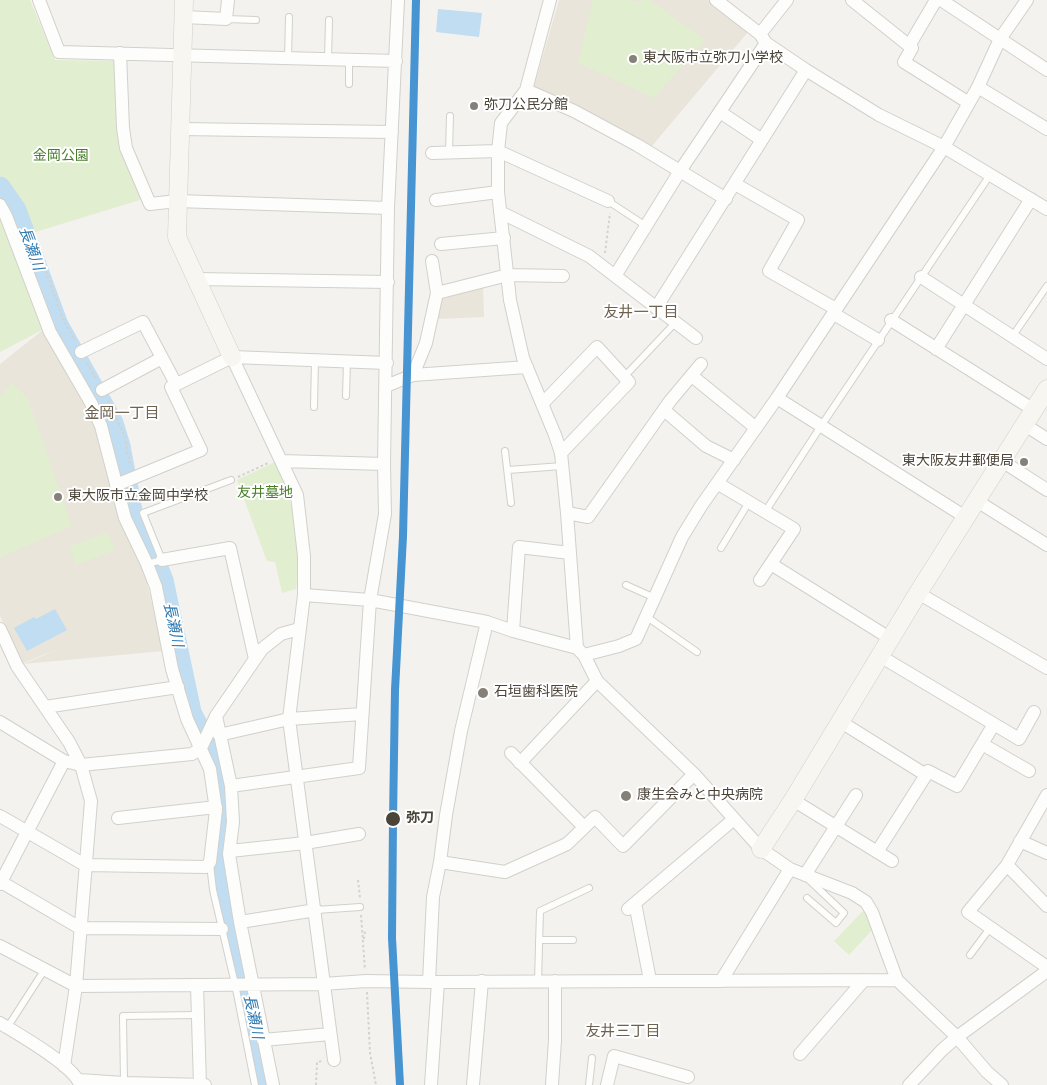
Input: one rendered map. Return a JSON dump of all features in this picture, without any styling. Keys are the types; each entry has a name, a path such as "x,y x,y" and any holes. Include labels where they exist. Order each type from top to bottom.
{"street":[{"path":"39,0 59,52 396,61"},
{"path":"228,0 226,18 184,8 178,237 297,495 304,556 304,595 289,719 316,910 323,984 334,1060"},
{"path":"231,786 359,768 370,600 385,514 388,208 398,0"},
{"path":"550,0 526,90 501,123 498,151 498,192 510,300 523,358 555,435 562,460 581,651 597,681 694,774 760,848 790,869 852,894 866,902 872,912 897,980 1002,1085"},
{"path":"716,0 763,39 806,70 879,114 944,147 1047,209"},
{"path":"615,276 680,171 720,112 787,0"},
{"path":"852,0 912,48 904,62 968,103"},
{"path":"909,46 936,0"},
{"path":"941,0 1047,70"},
{"path":"304,595 370,600 487,622 581,651 619,646 636,639 682,537 701,506 835,312 944,147 978,87 1000,40 1027,0"},
{"path":"120,53 123,128 126,148 150,204 178,202 388,208"},
{"path":"656,308 736,184 806,70"},
{"path":"978,87 1047,128"},
{"path":"526,90 582,115 726,199"},
{"path":"720,112 762,140"},
{"path":"180,129 392,132"},
{"path":"432,153 498,151 608,202"},
{"path":"736,184 798,220 770,271 878,340"},
{"path":"436,200 498,192"},
{"path":"936,349 1031,199"},
{"path":"0,205 6,216 50,332 91,403 101,426 108,450 125,481 125,518 155,562 156,587 172,669 187,719 210,769 216,807 210,862 206,867 86,866 0,816"},
{"path":"500,212 589,256 696,338"},
{"path":"441,244 504,238"},
{"path":"413,375 426,343 437,293 432,262"},
{"path":"437,293 508,275 563,276"},
{"path":"921,277 1047,359"},
{"path":"196,279 388,282"},
{"path":"891,320 936,349 1030,417 1047,439"},
{"path":"81,352 143,322 176,384"},
{"path":"542,404 597,347 629,382 562,460"},
{"path":"125,481 201,450 170,387 232,357 387,363"},
{"path":"102,390 162,358"},
{"path":"567,513 588,516 664,410 702,364"},
{"path":"386,386 413,375 527,367"},
{"path":"692,376 756,428"},
{"path":"760,848 793,800 918,593 1047,390"},
{"path":"777,398 967,518"},
{"path":"664,410 706,446 734,460"},
{"path":"280,459 384,464"},
{"path":"1002,461 1047,490"},
{"path":"717,483 794,529 760,580"},
{"path":"977,501 1047,545"},
{"path":"513,631 519,547 570,553"},
{"path":"155,562 230,548 255,659"},
{"path":"771,564 891,639"},
{"path":"918,593 1047,668"},
{"path":"431,1085 434,982 433,897 462,731 487,622"},
{"path":"0,629 17,666 70,742 81,764 91,800 76,986 64,1066"},
{"path":"0,722 64,761 81,764 192,754 201,748 216,716 262,648 281,634 299,629"},
{"path":"880,656 1019,739 1034,712"},
{"path":"520,763 597,681"},
{"path":"45,707 178,687"},
{"path":"219,735 289,719 362,714"},
{"path":"216,716 231,786 233,822 230,851 240,922 243,984 263,1040 273,1085"},
{"path":"841,722 926,775"},
{"path":"877,852 928,771 957,786 994,724"},
{"path":"982,744 1029,771"},
{"path":"511,753 584,828"},
{"path":"64,761 1,883 80,928 222,929"},
{"path":"440,862 505,872 567,844 594,817 623,846 694,774"},
{"path":"805,875 856,794"},
{"path":"912,1084 942,1050 1047,969 968,912 1007,865 1047,795"},
{"path":"793,800 892,861"},
{"path":"118,818 216,807"},
{"path":"650,980 632,906 734,819"},
{"path":"230,851 359,834"},
{"path":"1020,841 1047,853"},
{"path":"1007,865 1047,906"},
{"path":"721,981 790,869"},
{"path":"240,922 316,910"},
{"path":"0,946 76,986 323,984 366,981 897,980"},
{"path":"800,1054 864,980"},
{"path":"552,1085 555,1040 555,981"},
{"path":"472,1085 482,982"},
{"path":"197,985 200,1085"},
{"path":"4,1025 64,1066 78,1084 205,1085"},
{"path":"263,1040 330,1034"},
{"path":"607,1085 614,1056 688,1077"}],"lane":[{"path":"288,58 289,17"},
{"path":"226,18 256,20"},
{"path":"328,60 329,20"},
{"path":"349,60 349,84"},
{"path":"449,152 450,116"},
{"path":"765,512 891,320 990,175"},
{"path":"608,202 646,226"},
{"path":"1012,337 1047,286"},
{"path":"624,377 676,322"},
{"path":"314,407 315,360"},
{"path":"346,361 346,396"},
{"path":"505,451 511,503"},
{"path":"508,470 562,460"},
{"path":"155,562 143,514 231,480"},
{"path":"721,548 749,502"},
{"path":"626,585 655,598"},
{"path":"647,617 697,652"},
{"path":"210,862 213,890 222,929 243,984 255,1085"},
{"path":"805,875 844,914 836,923 807,898"},
{"path":"538,981 540,911 590,888"},
{"path":"316,910 360,907"},
{"path":"970,955 990,928"},
{"path":"539,940 573,940"},
{"path":"4,1025 45,969"},
{"path":"124,1083 123,1016 198,1014"},
{"path":"589,1085 592,1058"}],"path":[{"path":"603,267 611,211 608,202"},
{"path":"33,233 62,318 102,390 125,437 125,481 143,514"},
{"path":"231,480 280,459"},
{"path":"358,880 364,943 370,1053 376,1085"},
{"path":"364,943 365,931"},
{"path":"316,1085 317,1062 334,1060"}],"shaded area":[{"name":"東大阪市立弥刀小学校","path":"559,0 708,0 748,32 652,146 534,87"},
{"path":"483,286 484,317 436,319 442,295"},
{"name":"東大阪市立金岡中学校","path":"44,329 91,412 105,452 129,542 144,571 164,651 23,664 66,646 23,663 0,616 0,364"}],"green space":[{"name":"金岡公園","path":"0,0 30,0 55,60 117,61 118,92 143,199 29,234 15,198 0,175"},
{"path":"593,0 630,0 641,2 642,0 650,0 705,40 654,98 578,63"},
{"path":"0,213 44,329 0,352"},
{"path":"13,383 28,399 72,526 0,558 0,395"},
{"name":"友井墓地","path":"277,461 289,496 299,545 296,589 282,593 275,562 267,561 237,480"},
{"path":"108,532 115,550 76,565 69,547"},
{"path":"864,910 875,927 849,955 834,941"}],"water":[{"path":"438,9 482,13 479,37 436,32"},
{"path":"55,609 67,630 27,651 14,628 34,617 36,619"}],"waterway":[{"name":"長瀬川","path":"0,187 16,210 58,325 113,423 120,446 133,516 163,580 191,712 214,754 221,772 225,804 220,852 221,876 266,1085"}],"transit line":[{"path":"400,1085 392,938 393,820 395,690 403,536 416,0"}],"place":[{"name":"東大阪市立弥刀小学校","path":"633,59"},
{"name":"弥刀公民分館","path":"474,106"},
{"name":"東大阪友井郵便局","path":"1024,462"},
{"name":"東大阪市立金岡中学校","path":"58,497"},
{"name":"石垣歯科医院","path":"483,693"},
{"name":"康生会みと中央病院","path":"626,796"},
{"name":"弥刀","path":"393,819"}],"district":[{"name":"友井一丁目","path":"641,314"},
{"name":"金岡一丁目","path":"122,415"},
{"name":"友井三丁目","path":"623,1033"}]}
